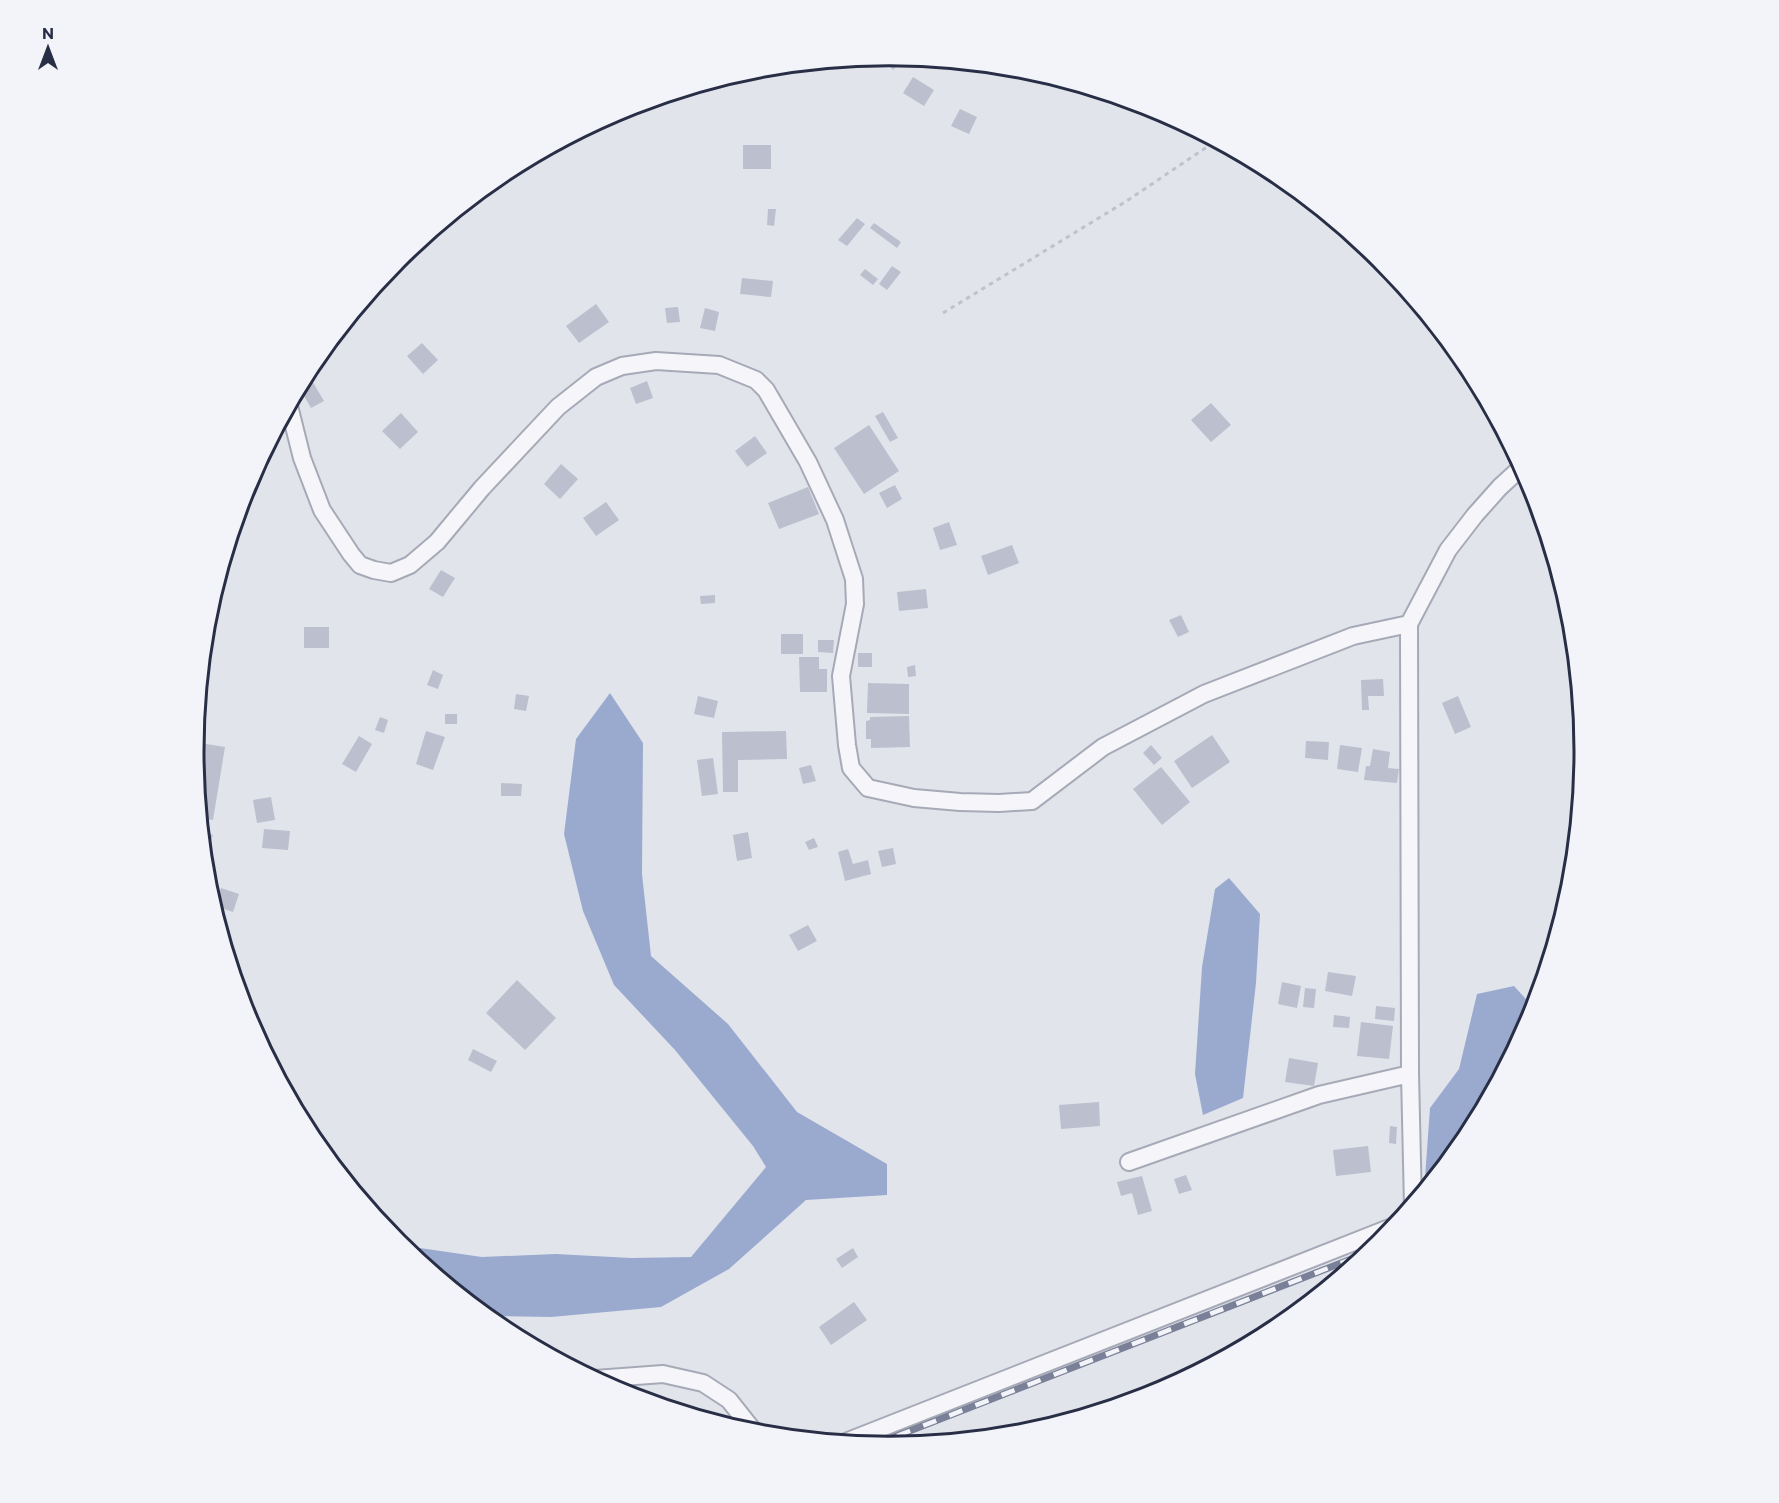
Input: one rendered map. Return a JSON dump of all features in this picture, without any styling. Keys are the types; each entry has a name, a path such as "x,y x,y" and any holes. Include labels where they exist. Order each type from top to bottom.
{"street":[{"path":"292,417 302,458 322,510 360,565 391,573 410,565 437,542 482,488 558,408 596,376 622,366 656,361 719,365 756,380 766,390 808,462 835,519 854,579 855,603 841,676 851,768 868,789 914,798 999,803 1032,801 1103,747 1204,694 1353,636 1409,624"},
{"path":"1413,1194 1410,1074 1409,624 1448,550 1475,515 1515,472"},
{"path":"1129,1162 1319,1095 1410,1074"},
{"path":"860,1436 1377,1233"},
{"path":"611,1378 663,1374 703,1383 729,1400 746,1422"}],"path":[{"path":"942,313 1125,202 1209,146"}],"water":[{"path":"610,693 643,743 642,874 651,956 728,1024 797,1112 887,1164 887,1195 806,1200 729,1269 661,1307 551,1317 502,1316 472,1295 417,1248 482,1257 556,1254 631,1258 691,1257 766,1167 753,1146 675,1050 614,985 583,911 564,834 576,739"},
{"path":"1229,878 1260,914 1256,983 1243,1098 1203,1115 1195,1074 1202,967 1215,889"},
{"path":"1514,986 1528,1001 1504,1055 1483,1094 1425,1179 1430,1108 1459,1069 1477,994"}],"building":[{"path":"913,77 934,90 924,106 903,93"},
{"path":"960,109 977,117 969,134 951,126"},
{"path":"743,145 771,145 771,169 743,169"},
{"path":"768,209 776,209 774,226 767,225"},
{"path":"857,218 865,224 847,246 838,240"},
{"path":"874,223 901,242 897,248 870,228"},
{"path":"892,266 901,272 887,290 879,284"},
{"path":"865,269 878,279 873,285 860,275"},
{"path":"742,278 773,281 771,297 740,294"},
{"path":"596,304 609,322 579,343 566,326"},
{"path":"678,307 680,322 667,323 665,308"},
{"path":"705,308 719,312 715,331 700,328"},
{"path":"422,343 438,360 423,374 407,356"},
{"path":"647,381 653,398 636,404 630,388"},
{"path":"313,382 324,401 311,408 304,396"},
{"path":"1211,403 1231,425 1211,442 1191,420"},
{"path":"883,412 898,438 890,442 875,416"},
{"path":"401,413 418,432 400,449 382,431"},
{"path":"869,425 899,471 864,494 834,448"},
{"path":"755,436 767,453 747,467 735,451"},
{"path":"561,464 578,479 560,499 544,484"},
{"path":"895,485 902,499 887,508 879,493"},
{"path":"808,487 819,514 779,529 768,503"},
{"path":"606,502 619,520 596,536 583,518"},
{"path":"949,522 957,545 940,550 933,528"},
{"path":"1012,545 1019,563 988,575 981,556"},
{"path":"441,570 455,578 443,597 429,589"},
{"path":"926,589 928,608 899,611 897,592"},
{"path":"715,595 715,603 701,604 700,596"},
{"path":"1181,615 1189,632 1178,637 1169,620"},
{"path":"304,627 329,627 329,648 304,648"},
{"path":"781,634 803,634 803,654 781,654"},
{"path":"818,640 834,640 833,653 818,652"},
{"path":"858,653 872,653 872,667 858,667"},
{"path":"799,657 819,657 819,669 827,669 827,692 800,692"},
{"path":"915,665 916,676 908,677 907,667"},
{"path":"433,670 443,675 438,689 427,685"},
{"path":"1383,679 1384,696 1368,696 1369,710 1362,710 1361,680"},
{"path":"868,683 909,684 909,714 867,713"},
{"path":"516,694 529,696 526,711 514,709"},
{"path":"698,696 718,701 714,718 694,714"},
{"path":"1458,696 1471,727 1455,734 1442,703"},
{"path":"445,714 457,714 457,724 445,724"},
{"path":"909,716 910,747 871,748 871,739 866,739 866,721 870,720 870,717"},
{"path":"380,717 388,720 384,733 375,730"},
{"path":"426,731 445,737 433,770 416,764"},
{"path":"786,731 787,759 738,760 738,792 723,792 722,732"},
{"path":"1212,735 1230,762 1192,788 1174,761"},
{"path":"359,736 372,744 356,772 342,764"},
{"path":"1306,741 1329,742 1328,760 1305,758"},
{"path":"204,744 225,747 213,820 208,819"},
{"path":"1151,745 1162,758 1154,765 1143,753"},
{"path":"1340,745 1362,748 1358,772 1337,769"},
{"path":"1373,749 1390,752 1388,768 1399,769 1397,783 1364,780 1366,766 1370,766"},
{"path":"713,758 718,794 702,796 697,760"},
{"path":"811,765 816,781 803,784 799,768"},
{"path":"1161,767 1190,802 1162,825 1133,789"},
{"path":"501,783 522,784 521,796 501,796"},
{"path":"271,797 275,820 257,823 253,800"},
{"path":"264,829 290,831 288,850 262,848"},
{"path":"748,832 752,858 737,861 733,835"},
{"path":"814,838 818,847 809,850 805,842"},
{"path":"893,848 896,864 882,867 878,851"},
{"path":"848,849 853,864 868,860 871,874 845,881 838,852"},
{"path":"221,888 239,894 233,912 222,908 219,894"},
{"path":"808,925 817,941 798,951 789,935"},
{"path":"1328,972 1356,976 1352,996 1325,991"},
{"path":"517,980 556,1018 525,1050 486,1013"},
{"path":"1282,982 1301,986 1297,1008 1278,1004"},
{"path":"1305,988 1316,989 1314,1008 1303,1007"},
{"path":"1376,1006 1395,1008 1394,1021 1375,1019"},
{"path":"1334,1015 1350,1017 1349,1028 1333,1027"},
{"path":"1361,1022 1393,1026 1389,1059 1357,1056"},
{"path":"473,1049 497,1061 491,1072 468,1060"},
{"path":"1289,1058 1318,1063 1314,1086 1285,1082"},
{"path":"1099,1102 1100,1126 1061,1129 1059,1105"},
{"path":"1390,1126 1397,1127 1396,1144 1389,1143"},
{"path":"1368,1146 1371,1172 1336,1176 1333,1150"},
{"path":"1186,1175 1192,1190 1179,1194 1174,1179"},
{"path":"1142,1176 1152,1211 1138,1215 1132,1193 1121,1196 1117,1182"},
{"path":"853,1248 858,1257 842,1268 836,1259"},
{"path":"854,1302 867,1320 831,1345 819,1327"}],"railway":[{"path":"894,1437 1348,1260"}]}
